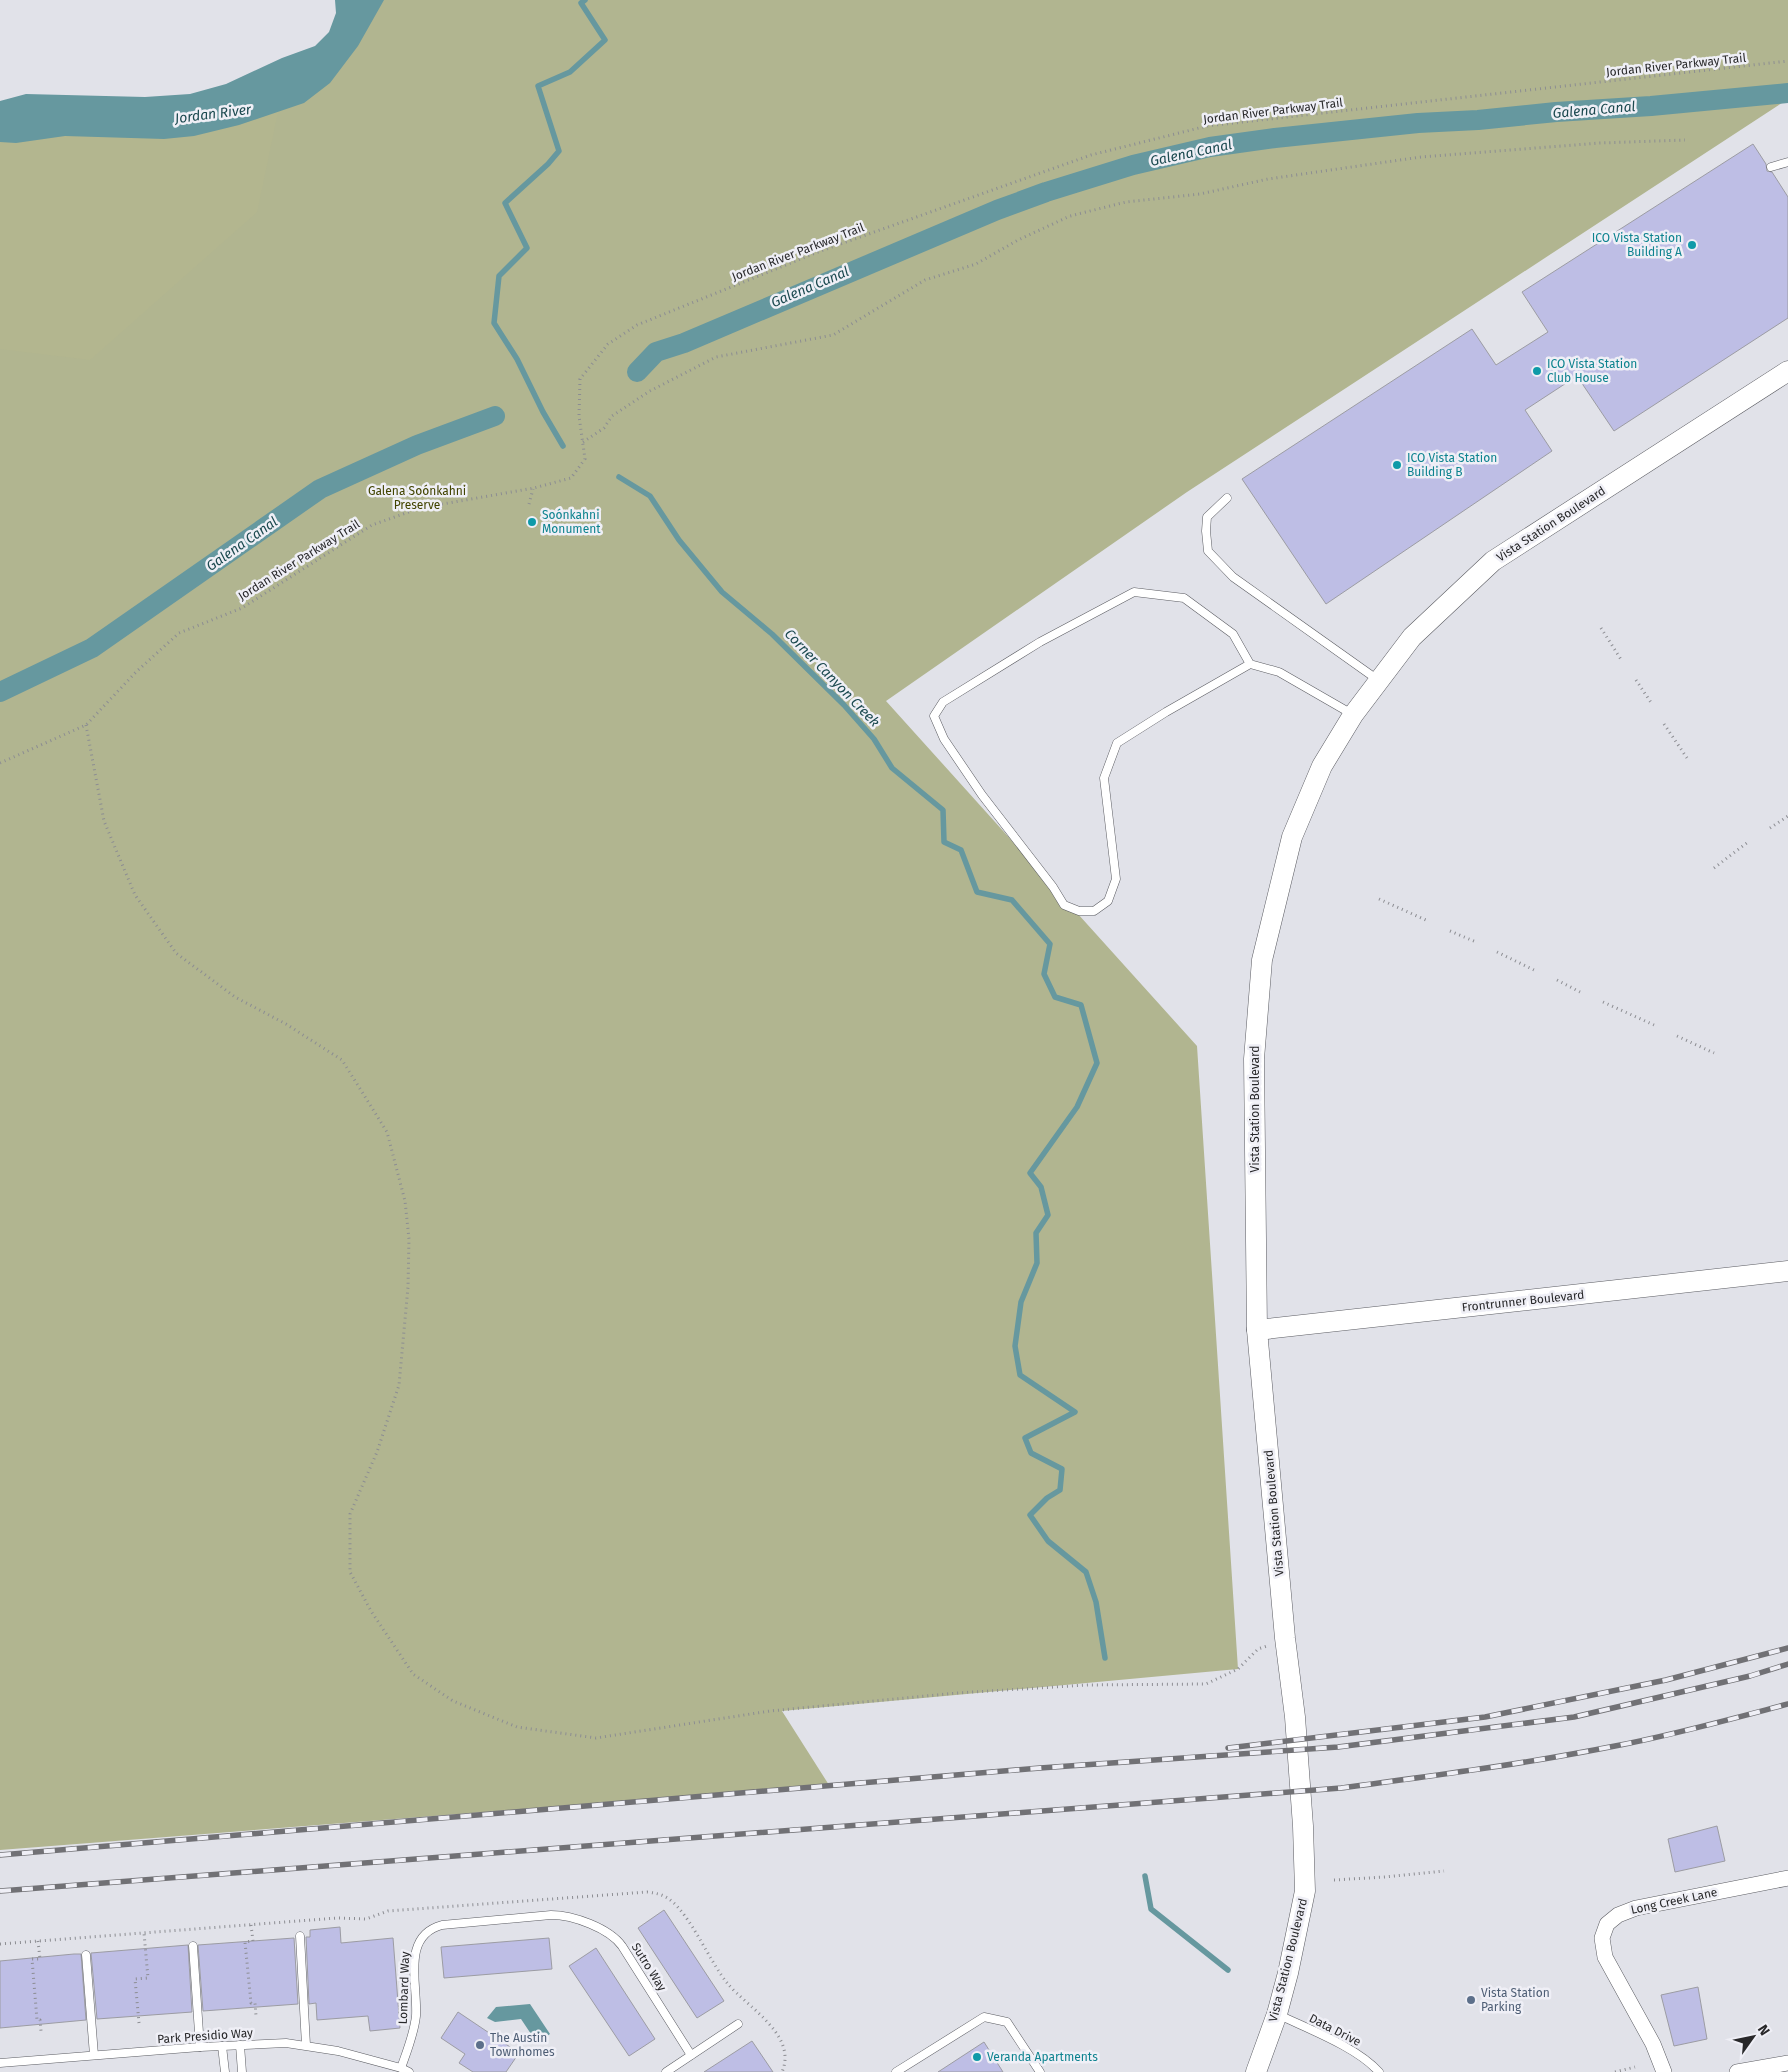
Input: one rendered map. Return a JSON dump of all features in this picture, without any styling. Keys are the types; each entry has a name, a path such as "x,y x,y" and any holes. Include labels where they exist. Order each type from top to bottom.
{"street":[{"name":"Vista Station Boulevard","path":"1256,2072 1288,1973 1305,1891 1303,1826 1295,1717 1285,1638 1257,1330 1254,1059 1262,960 1292,837 1322,766 1354,715 1412,637 1493,561 1788,371"},
{"name":"Frontrunner Boulevard","path":"1257,1330 1788,1272"},
{"name":"Long Creek Lane","path":"1664,2072 1653,2044 1605,1957 1602,1938 1607,1924 1618,1915 1636,1908 1788,1878"},
{"path":"1737,2072 1788,2062"}],"lane":[{"path":"1771,167 1788,162"},
{"path":"1227,498 1207,517 1208,551 1233,577 1379,680"},
{"path":"1250,664 1166,712 1117,743 1104,778 1116,879 1108,902 1094,911 1079,911 1064,905 1053,887 982,795 944,739 934,716 943,702 959,692 1040,642 1134,592 1184,598 1233,634 1250,664 1279,672 1354,715"},
{"name":"Lombard Way","path":"401,2068 416,2017 416,1948 425,1934 435,1927 442,1925 551,1915 566,1917"},
{"name":"Sutro Way","path":"566,1917 606,1930 618,1940 691,2055"},
{"path":"300,1936 306,2045"},
{"path":"193,1946 200,2047"},
{"path":"86,1955 94,2055"},
{"name":"Data Drive","path":"1276,2014 1347,2048 1370,2062 1379,2072"},
{"path":"896,2072 984,2017 1007,2022 1040,2072"},
{"path":"666,2072 738,2024"},
{"name":"Park Presidio Way","path":"0,2063 272,2043 306,2045 338,2050 409,2072"},
{"path":"240,2045 242,2072"},
{"path":"222,2046 225,2072"}],"path":[{"name":"Jordan River Parkway Trail","path":"0,763 86,725 136,672 179,633 242,608 372,525 420,508 534,488 571,478 585,459 579,416 580,379 608,344 637,325 818,252 1092,156 1207,126 1788,61"},
{"path":"583,442 604,428 612,416 650,391 716,357 833,335 925,280 976,264 1018,240 1070,216 1126,202 1200,194 1268,179 1421,158 1600,143 1685,140"},
{"path":"529,504 534,488"},
{"path":"1601,628 1622,661"},
{"path":"1636,680 1652,704"},
{"path":"1664,724 1687,758"},
{"path":"86,725 104,822 135,895 176,953 234,997 286,1024 342,1060 387,1132 405,1201 409,1239 408,1287 398,1385 377,1452 350,1514 350,1572 371,1611 413,1674 453,1700 517,1727 596,1738 770,1711 957,1692 1087,1684 1206,1684 1238,1669 1258,1649 1285,1638"},
{"path":"1770,828 1788,816"},
{"path":"1714,868 1748,842"},
{"path":"1379,899 1428,921"},
{"path":"1450,931 1476,942"},
{"path":"1497,952 1534,970"},
{"path":"1556,980 1580,992"},
{"path":"1603,1002 1654,1025"},
{"path":"1677,1036 1714,1053"},
{"path":"1334,1880 1444,1871"},
{"path":"251,1925 253,1941 245,1942 251,2003 255,2003 256,2016"},
{"path":"139,2023 135,1979 148,1978 144,1933"},
{"path":"38,1942 40,1959 32,1959 37,2020 40,2020 42,2031"},
{"path":"1615,2072 1635,2067"}],"green space":[{"name":"Galena Soónkahni Preserve","path":"376,0 1788,0 1788,99 1187,492 886,701 1197,1046 1238,1669 782,1711 829,1785 0,1850 0,126 268,109"},
{"path":"278,112 257,212 90,360 0,349 0,142 16,143 65,136 121,137 239,125"}],"water":[{"name":"Jordan River","path":"335,0 384,0 358,46 330,83 304,103 239,125 194,136 164,139 65,136 16,143 0,142 0,101 26,94 145,97 190,94 226,84 282,58 315,46 329,32 336,13"},
{"path":"530,2004 550,2034 537,2043 521,2019 495,2022 487,2018 496,2007"}],"building":[{"path":"1753,144 1766,164 1767,171 1772,172 1788,197 1788,318 1614,431 1577,376 1525,410 1552,451 1326,604 1242,479 1472,329 1496,365 1548,332 1522,292"},
{"path":"1717,1826 1725,1861 1675,1872 1668,1839"},
{"path":"664,1910 724,2001 697,2018 638,1928"},
{"path":"340,1927 341,1943 393,1938 400,2028 370,2031 368,2016 317,2020 316,2003 309,2004 306,1937 310,1937 310,1930"},
{"path":"294,1938 298,2004 203,2011 198,1945"},
{"path":"549,1938 552,1969 444,1978 441,1947"},
{"path":"188,1945 192,2012 97,2019 91,1953"},
{"path":"596,1948 655,2039 629,2056 569,1966"},
{"path":"81,1954 86,2020 0,2028 0,1961"},
{"path":"1698,1987 1707,2039 1674,2046 1661,1995"},
{"name":"The Austin Townhomes","path":"458,2012 519,2053 506,2072 473,2072 459,2063 465,2054 441,2038"},
{"path":"752,2041 773,2072 704,2072 735,2052"},
{"name":"Veranda Apartments","path":"984,2042 1003,2072 938,2072"}],"waterway":[{"name":"Corner Canyon Creek","path":"563,446 543,412 517,359 494,323 499,276 527,248 505,203 548,164 559,151 538,86 570,72 605,40 581,3 585,0"},
{"name":"Galena Canal","path":"637,372 656,352 684,343 997,210 1046,192 1133,165 1210,147 1275,138 1418,123 1651,106 1788,93"},
{"name":"Galena Canal","path":"0,692 92,648 320,489 417,445 495,416"},
{"name":"Corner Canyon Creek","path":"619,477 650,496 679,540 722,592 772,634 844,705 874,739 892,768 943,810 944,842 961,850 977,892 1012,900 1050,944 1044,974 1055,997 1081,1005 1097,1063 1077,1107 1030,1173 1041,1187 1048,1215 1036,1233 1037,1263 1021,1302 1015,1346 1020,1375 1075,1412 1025,1438 1031,1453 1062,1469 1060,1490 1047,1498 1030,1515 1048,1541 1086,1572 1096,1602 1105,1658"},
{"name":"Corner Canyon Creek","path":"1145,1876 1151,1909 1228,1970"}],"railway":[{"path":"1228,1748 1485,1717 1666,1680 1788,1648"},
{"path":"0,1855 1040,1768 1338,1747 1574,1717 1750,1676 1788,1664"},
{"path":"0,1891 1341,1788 1478,1769 1637,1742 1788,1704"}],"place":[{"name":"ICO Vista Station Building A","path":"1692,245"},
{"name":"ICO Vista Station Club House","path":"1537,371"},
{"name":"ICO Vista Station Building B","path":"1397,465"},
{"name":"Soónkahni Monument","path":"532,522"},
{"name":"Vista Station Parking","path":"1471,2000"},
{"name":"The Austin Townhomes","path":"480,2045"},
{"name":"Veranda Apartments","path":"977,2057"}]}
